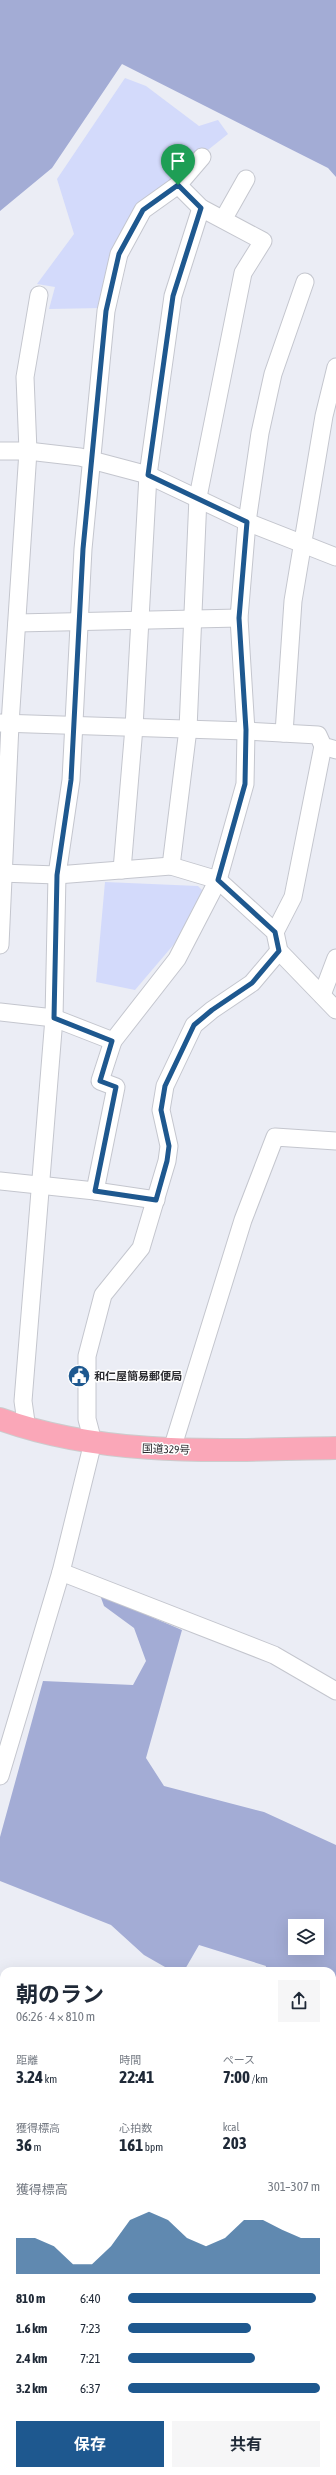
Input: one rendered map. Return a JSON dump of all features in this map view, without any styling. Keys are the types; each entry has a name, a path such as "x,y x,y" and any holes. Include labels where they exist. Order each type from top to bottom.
{"highway":[{"name":"国道329号","path":"0,1419 27,1429 93,1442 172,1449 336,1448"}],"street":[{"path":"27,1429 23,1401 54,1018 57,875 71,780 72,726 78,623 91,460 106,311 119,254 143,210 178,185 202,157"},
{"path":"224,218 246,178"},
{"path":"171,866 188,729 198,497 243,273 263,242 224,218 201,208 178,185"},
{"path":"122,870 134,727 148,475 173,296 201,208"},
{"path":"95,1191 116,1087 100,1081 112,1041 178,959 218,880 245,784 246,730 239,618 247,522 260,433 273,374 305,282"},
{"path":"0,945 5,724 17,623 28,451 25,377 39,295"},
{"path":"284,733 293,601 324,416 336,367"},
{"path":"0,451 28,451 80,457 148,475 198,497 247,522 336,557"},
{"path":"17,623 139,622 193,618 239,618"},
{"path":"5,724 246,730 318,735 330,748 293,897 275,932"},
{"path":"2,873 57,875 171,866 218,880 275,932 279,951 336,1010"},
{"path":"0,1776 61,1572 93,1442 87,1419 87,1356 103,1295 141,1248 167,1161 169,1146 161,1110 165,1086 194,1025 212,1010 252,983 279,951"},
{"path":"322,996 336,958"},
{"path":"0,1012 54,1018 112,1041"},
{"path":"172,1449 243,1220 275,1137 336,1141"},
{"path":"0,1181 95,1191 156,1200"},
{"path":"61,1572 274,1655 336,1691"}],"shaded area":[{"path":"0,0 336,0 336,177 328,168 122,64 52,168 0,211"},
{"path":"125,78 146,86 199,126 218,120 228,134 136,207 102,308 49,309 55,287 37,284 74,234 57,179"},
{"path":"105,882 198,886 205,893 175,943 135,990 96,982"},
{"path":"100,1595 182,1630 146,1758 164,1786 264,1812 336,1845 336,1967 266,1967 199,1945 186,1967 165,1967 144,1955 111,1925 0,1881 0,1837 43,1681 133,1685 146,1661 134,1628 104,1606"}],"place":[{"name":"和仁屋簡易郵便局","path":"79,1376"}],"route":[{"path":"178,185 201,208 185,254 173,296 148,475 198,497 247,522 239,618 246,730 245,784 218,880 275,932 279,951 252,983 212,1010 194,1025 165,1086 161,1110 169,1146 167,1161 156,1200 95,1191 116,1087 100,1081 112,1041 54,1018 57,875 71,780 72,726 83,549 106,311 119,254 143,210 178,185"}]}
